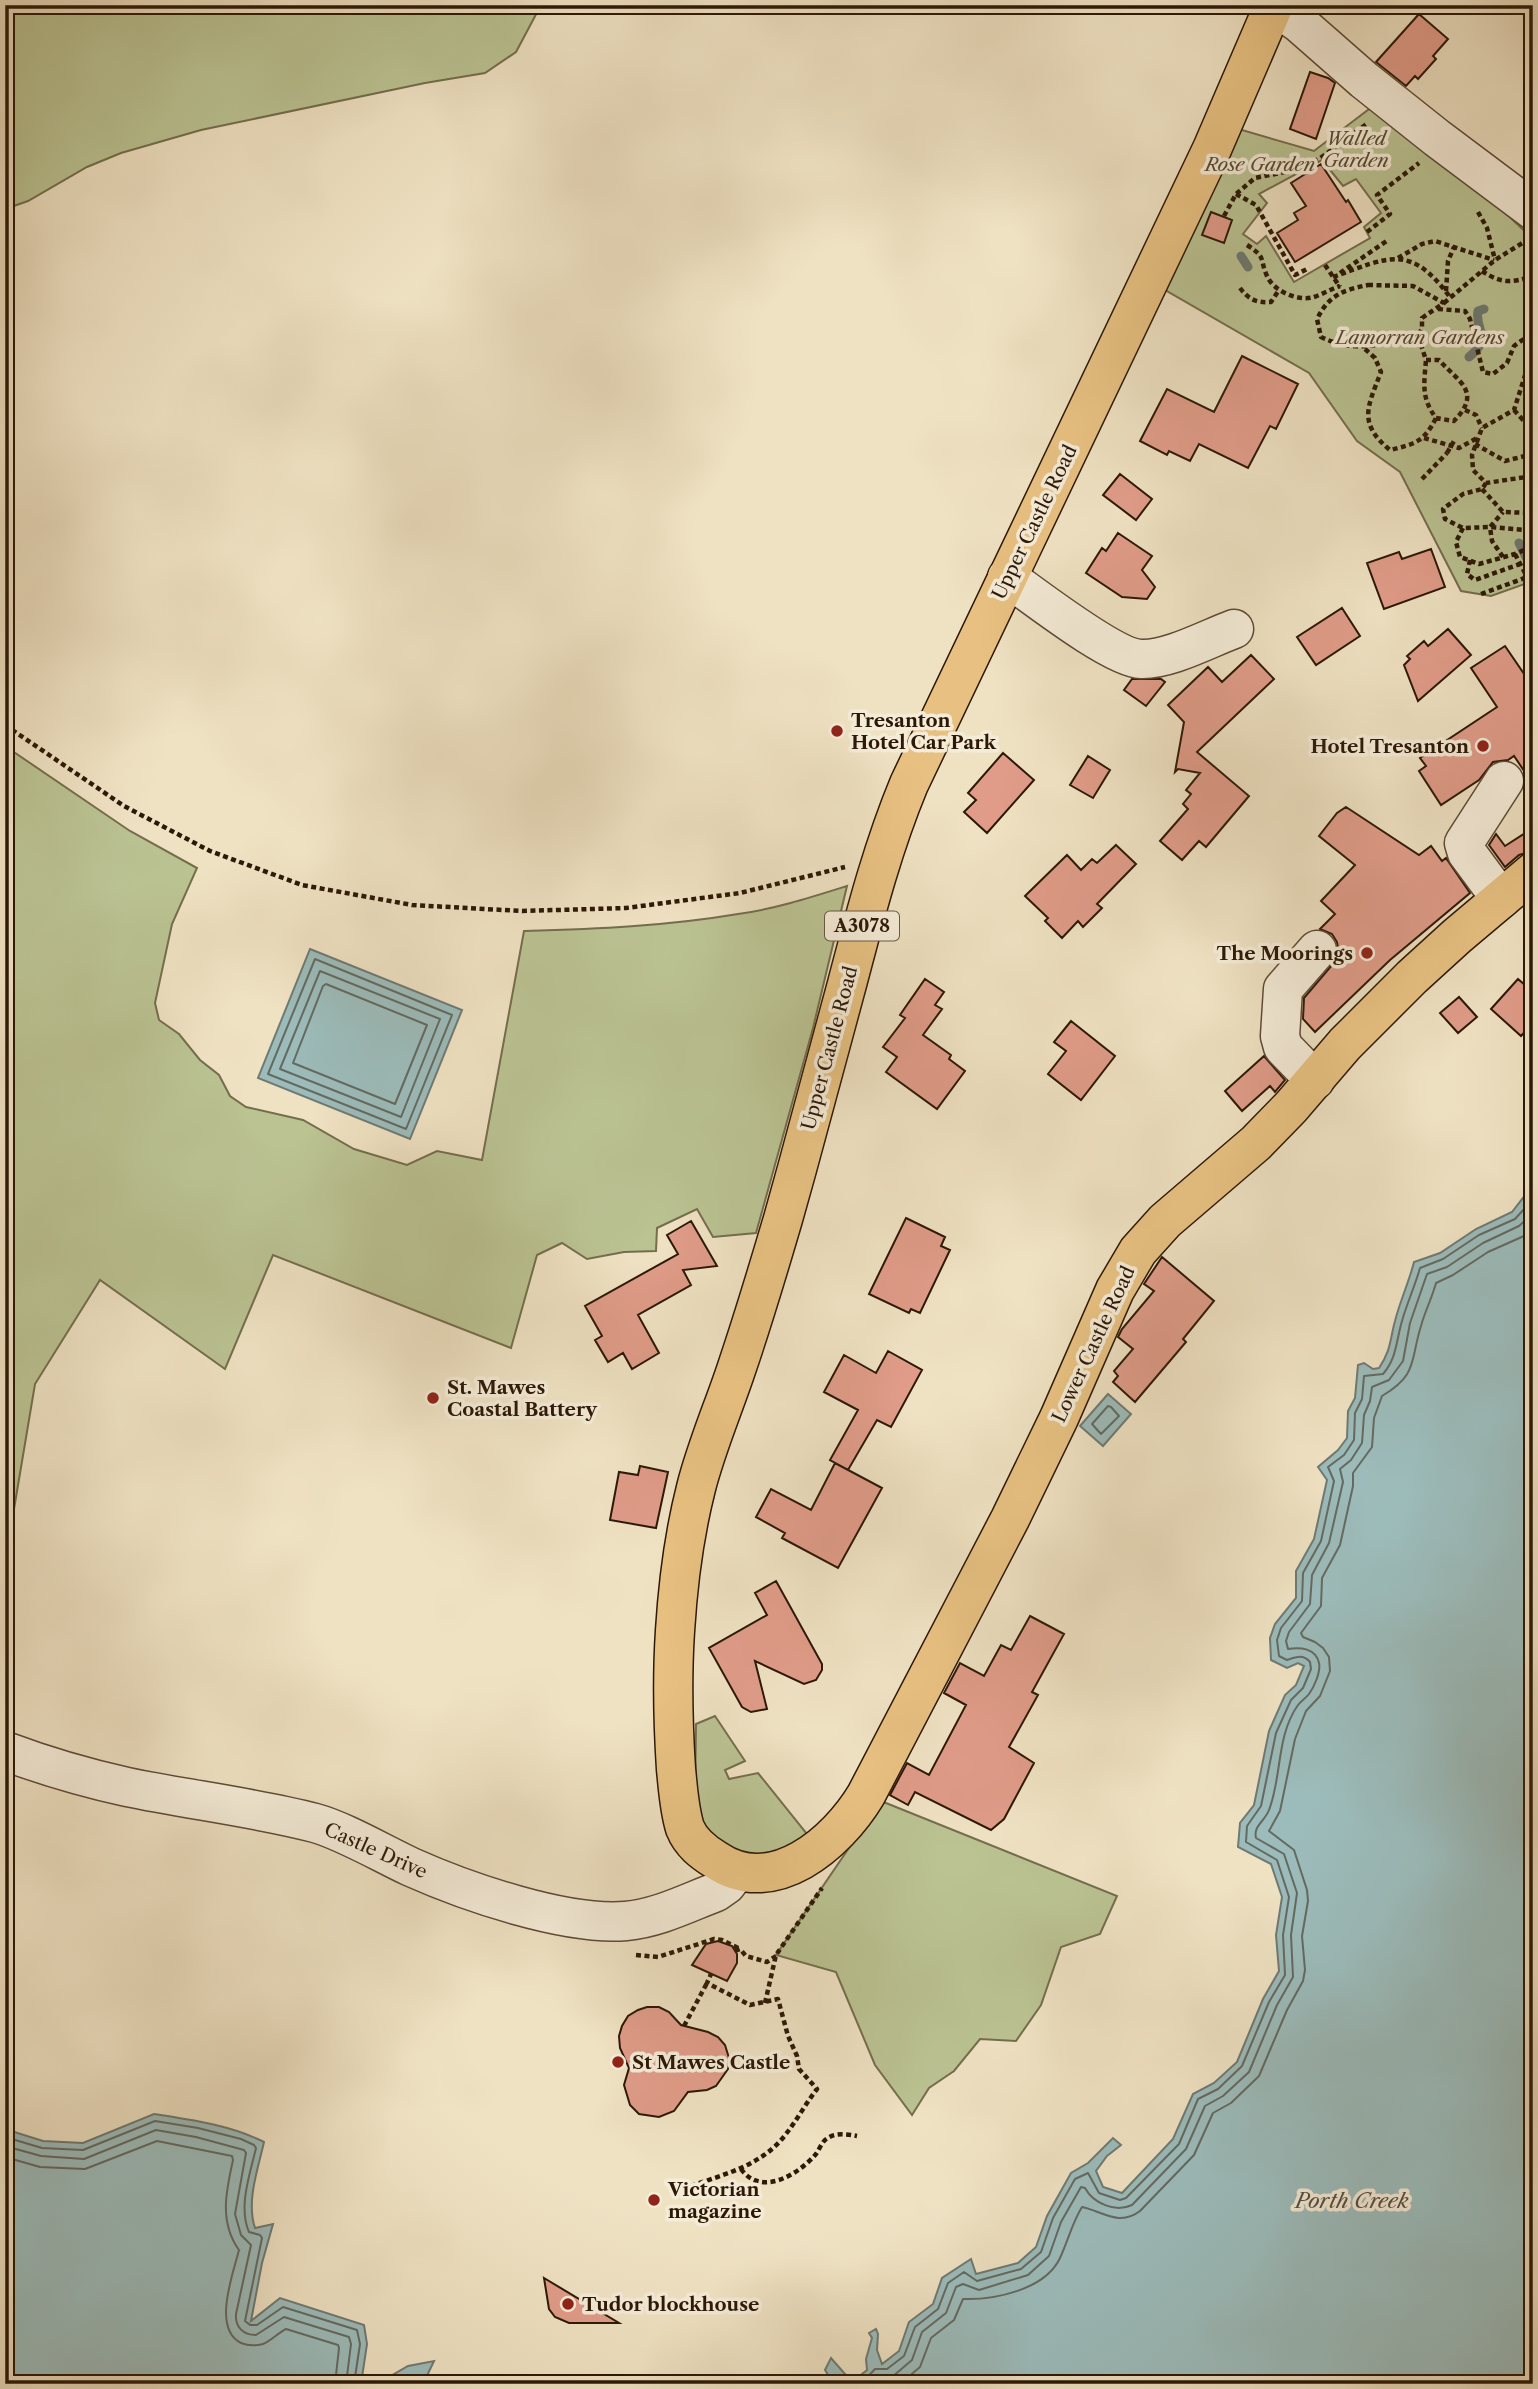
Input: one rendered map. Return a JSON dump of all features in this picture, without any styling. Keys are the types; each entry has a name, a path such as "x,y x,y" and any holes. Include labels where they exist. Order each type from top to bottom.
{"main road":[{"name":"Upper Castle Road","path":"743,1873 720,1863 697,1846 686,1829 682,1816 673,1707 675,1629 682,1558 696,1487 773,1252 881,859 909,784 1212,149 1274,6"},
{"name":"Lower Castle Road","path":"743,1873 778,1871 808,1855 827,1842 856,1812 1010,1519 1127,1268 1138,1251 1165,1221 1256,1143 1345,1044 1412,977 1533,872"}],"street":[{"path":"1274,6 1299,23 1437,138 1532,224"},
{"path":"1007,577 1078,627 1130,657 1141,659 1163,656 1234,629"},
{"path":"1501,899 1467,853 1464,843 1504,781"},
{"path":"1315,1080 1283,1047 1280,1036 1283,989 1317,950"},
{"name":"Castle Drive","path":"5,1751 40,1765 127,1787 317,1824 435,1877 560,1915 625,1921 649,1917 716,1892 743,1873"}],"path":[{"path":"1224,216 1236,194 1255,178 1285,172 1319,159 1377,116"},
{"path":"1367,232 1390,214 1377,195 1424,159 1418,153"},
{"path":"1236,194 1256,205 1295,275 1307,269"},
{"path":"1426,360 1439,360 1463,383 1468,395 1465,410 1454,421 1436,418 1426,405 1426,360 1418,336 1422,328 1422,318 1438,309 1532,224"},
{"path":"1334,277 1388,240"},
{"path":"1334,277 1379,260 1398,258 1422,244 1434,241 1495,260"},
{"path":"1247,245 1264,259 1268,279 1289,295 1311,298 1341,288 1368,285 1413,286 1444,303"},
{"path":"1446,292 1448,261 1454,247"},
{"path":"1398,258 1425,270 1450,298"},
{"path":"1325,265 1341,288"},
{"path":"1482,271 1493,278 1510,283 1532,277"},
{"path":"1240,288 1247,298 1260,303 1272,302 1279,290"},
{"path":"1341,288 1317,319 1321,337 1332,343 1364,348 1418,336"},
{"path":"1438,309 1465,312 1470,319 1483,372 1493,374 1507,363 1514,346 1528,336 1533,327"},
{"path":"1364,348 1375,358 1381,372 1370,396 1368,417 1375,437 1390,450 1413,445 1428,434 1436,418"},
{"path":"1486,483 1474,470 1472,455 1477,438 1482,428 1514,410 1528,366 1533,359"},
{"path":"1465,410 1476,415 1482,428"},
{"path":"1514,410 1523,420 1533,425"},
{"path":"1423,437 1459,448 1477,438"},
{"path":"1422,479 1447,453 1454,440"},
{"path":"1475,444 1505,461 1533,454"},
{"path":"1525,458 1533,483"},
{"path":"1526,530 1463,528 1445,519 1443,509 1463,494 1482,489 1486,483 1532,476"},
{"path":"1482,489 1503,512 1530,514"},
{"path":"1463,528 1456,542 1460,557 1479,564 1532,548 1526,530 1530,514 1528,502 1533,496"},
{"path":"1503,512 1490,527 1492,541 1503,557"},
{"path":"1481,594 1530,576 1516,554"},
{"path":"1469,561 1467,574 1475,580 1494,571 1520,564"},
{"path":"5,725 124,806 210,850 302,885 412,905 522,911 626,908 740,893 881,859"},
{"path":"735,1951 740,1949 746,1956 767,1962 776,1955 765,2003"},
{"path":"684,2026 711,1974"},
{"path":"691,2186 741,2168 764,2155 785,2136 817,2089 799,2069 778,1999 750,2006 706,1986"},
{"path":"741,2168 747,2178 764,2182 781,2180 807,2163 825,2141 844,2134 857,2136"}],"green space":[{"path":"5,5 541,5 516,52 485,73 201,130 121,153 87,167 28,201 5,209"},
{"name":"Lamorran Gardens","path":"1377,103 1478,187 1533,239 1533,581 1491,596 1461,591 1400,472 1357,441 1309,373 1160,287 1235,128 1314,151","holes":["1322,160 1343,186 1356,179 1381,213 1364,227 1370,238 1294,282 1266,236 1257,244 1243,234 1267,203 1259,194"]},
{"path":"5,746 130,831 197,868 172,924 155,1003 159,1020 179,1034 200,1060 219,1075 230,1096 246,1107 303,1120 354,1149 407,1165 437,1151 482,1160 524,931 631,926 711,918 780,906 847,886 813,1028 756,1233 713,1237 697,1209 657,1228 656,1251 624,1252 587,1259 562,1243 537,1255 511,1348 273,1255 225,1369 100,1280 35,1384 13,1515 5,1519"},
{"path":"715,1716 745,1761 725,1770 729,1779 758,1773 811,1839 750,1860 713,1843 695,1806 696,1724"},
{"path":"881,1801 1117,1896 1100,1934 1061,1947 1041,2005 1016,2041 980,2039 954,2071 929,2088 912,2115 875,2065 836,1972 776,1955"}],"water":[{"path":"310,949 462,1010 410,1139 258,1078"},
{"name":"Porth Creek","path":"1526,1194 1533,1207 1533,2384 834,2384 825,2370 831,2358 852,2382 867,2370 866,2359 872,2338 869,2333 876,2329 877,2350 882,2364 899,2351 909,2322 933,2304 942,2278 971,2259 976,2274 1018,2263 1036,2247 1047,2216 1071,2173 1088,2163 1113,2138 1121,2145 1107,2156 1096,2171 1103,2187 1122,2193 1173,2139 1193,2094 1214,2083 1237,2062 1263,1999 1279,1971 1276,1935 1282,1897 1271,1864 1238,1847 1240,1823 1254,1805 1269,1731 1285,1695 1296,1685 1304,1666 1298,1663 1287,1668 1271,1660 1270,1638 1275,1624 1296,1598 1296,1571 1314,1539 1327,1480 1318,1467 1338,1450 1347,1438 1348,1411 1355,1398 1358,1365 1364,1363 1373,1369 1379,1368 1386,1356 1414,1262 1440,1253 1476,1229 1512,1212"},
{"path":"1108,1394 1131,1414 1103,1446 1080,1426"},
{"path":"154,2114 224,2127 264,2142 254,2185 253,2218 255,2228 273,2224 262,2263 251,2321 280,2298 364,2325 367,2344 361,2384 5,2384 5,2129 43,2141 83,2143"},
{"path":"434,2361 423,2384 377,2384 408,2366"}],"building":[{"path":"1419,14 1448,39 1433,56 1436,59 1418,79 1415,76 1406,86 1376,62"},
{"path":"1310,72 1335,83 1316,139 1290,129"},
{"path":"1321,164 1361,222 1295,262 1277,233 1298,220 1294,213 1306,206 1291,183"},
{"path":"1211,212 1232,220 1224,243 1202,235"},
{"path":"1242,356 1298,384 1276,429 1270,426 1248,468 1199,444 1190,461 1169,451 1167,455 1140,441 1167,389 1214,412"},
{"path":"1120,474 1152,499 1136,520 1103,495"},
{"path":"1118,533 1152,556 1142,570 1155,587 1147,599 1122,597 1086,573 1102,548 1106,551"},
{"path":"1431,549 1445,587 1384,609 1367,563 1399,552 1402,559"},
{"path":"1342,608 1360,636 1316,665 1297,637"},
{"path":"1448,629 1471,655 1418,701 1404,665 1410,659 1407,656 1424,641 1428,646"},
{"name":"Hotel Tresanton","path":"1505,646 1533,687 1533,784 1514,756 1508,760 1493,762 1479,780 1441,805 1419,771 1426,766 1420,758 1497,707 1471,668"},
{"path":"1251,655 1274,679 1197,752 1249,796 1206,847 1199,841 1182,860 1160,841 1188,809 1183,804 1191,794 1186,790 1200,773 1178,769 1175,772 1184,722 1168,705 1208,667 1222,682"},
{"path":"1132,679 1161,679 1165,682 1146,706 1124,690"},
{"path":"1003,753 1034,780 987,833 964,812 976,800 968,793"},
{"path":"1088,756 1110,770 1093,798 1070,785"},
{"path":"1346,807 1419,855 1431,846 1442,861 1446,858 1470,893 1390,960 1315,1032 1303,1019 1304,998 1339,954 1332,934 1320,929 1335,914 1321,901 1355,865 1319,836 1337,813"},
{"path":"1533,828 1533,851 1519,855 1505,867 1489,845 1496,834 1505,846"},
{"path":"1116,845 1136,864 1097,904 1102,908 1083,927 1078,921 1062,938 1045,921 1048,918 1025,896 1067,855 1081,870 1092,859 1097,863"},
{"path":"925,979 944,992 935,1005 942,1009 923,1035 951,1055 949,1059 965,1071 937,1109 886,1072 897,1057 883,1047 905,1018 900,1015"},
{"path":"1518,979 1533,992 1533,1023 1521,1036 1491,1009"},
{"path":"1459,997 1477,1017 1458,1033 1440,1013"},
{"path":"1071,1021 1115,1056 1081,1100 1048,1074 1066,1051 1054,1042"},
{"path":"1264,1056 1285,1080 1275,1092 1270,1086 1242,1111 1225,1091"},
{"path":"906,1218 945,1237 941,1246 950,1250 920,1313 911,1309 909,1313 869,1294"},
{"path":"691,1221 717,1266 683,1270 691,1285 638,1315 659,1353 632,1369 623,1353 608,1362 595,1340 602,1336 585,1306 678,1254 667,1235"},
{"path":"1162,1257 1214,1301 1183,1339 1186,1342 1135,1402 1113,1382 1118,1376 1114,1371 1133,1349 1118,1337 1154,1291 1144,1284"},
{"path":"888,1351 922,1370 891,1427 877,1420 848,1470 830,1460 858,1410 824,1392 844,1355 876,1373"},
{"path":"835,1463 882,1488 838,1568 782,1538 785,1533 756,1517 771,1489 811,1510"},
{"path":"640,1466 668,1472 656,1528 610,1520 619,1472 638,1475"},
{"path":"776,1581 822,1664 822,1670 816,1680 804,1684 755,1661 767,1709 751,1712 742,1707 709,1648 767,1615 755,1593"},
{"path":"1030,1616 1064,1634 1032,1692 1038,1695 1009,1747 1034,1763 1004,1819 991,1830 915,1792 908,1805 890,1795 907,1763 929,1775 966,1705 944,1693 960,1663 984,1676 1001,1645 1011,1650"},
{"path":"718,1941 732,1946 737,1954 737,1963 727,1981 692,1965 706,1944"},
{"name":"St Mawes Castle","path":"647,2007 659,2007 669,2012 681,2025 718,2037 725,2045 729,2058 728,2069 716,2086 688,2092 674,2111 659,2117 639,2114 630,2105 624,2085 629,2068 620,2048 619,2036 628,2016"},
{"name":"Tudor blockhouse","path":"544,2278 619,2323 569,2323 555,2317 549,2309"}],"waterway":[{"path":"1241,256 1248,267"},
{"path":"1469,357 1481,344 1478,311 1484,309"},
{"path":"1519,543 1527,559"}],"place":[{"name":"Tresanton Hotel Car Park","path":"837,731"},
{"name":"Hotel Tresanton","path":"1483,746"},
{"name":"The Moorings","path":"1367,953"},
{"name":"St. Mawes Coastal Battery","path":"433,1398"},
{"name":"St Mawes Castle","path":"618,2062"},
{"name":"Victorian magazine","path":"654,2200"},
{"name":"Tudor blockhouse","path":"568,2304"}],"park label":[{"name":"Walled Garden","path":"1356,149"},
{"name":"Rose Garden","path":"1260,164"}]}
